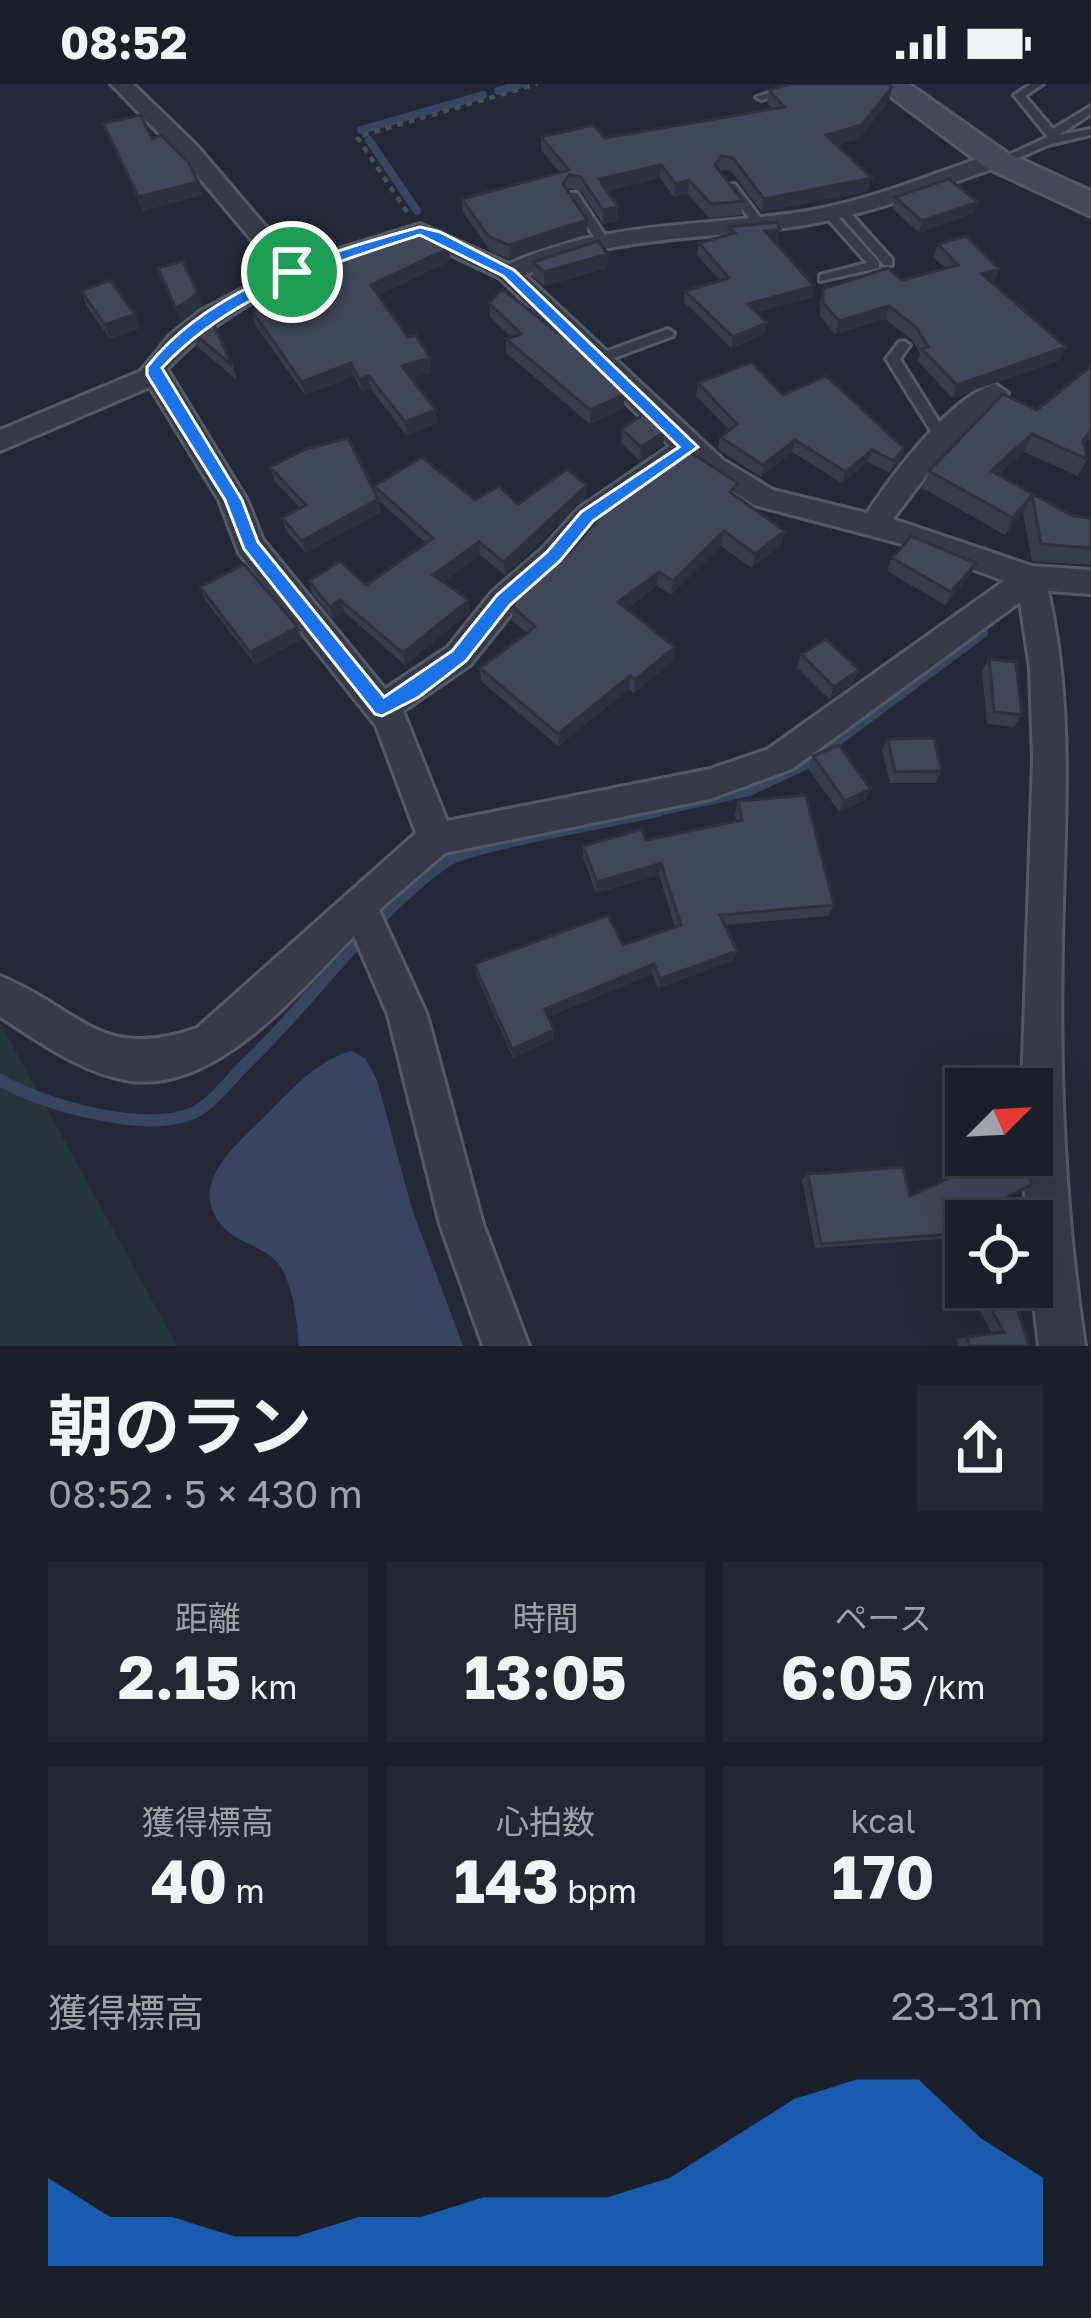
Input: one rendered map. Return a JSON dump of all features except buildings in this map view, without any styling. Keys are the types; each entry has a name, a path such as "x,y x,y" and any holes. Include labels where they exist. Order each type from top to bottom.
{"main road":[{"path":"889,84 999,161 1061,187 1091,206"}],"street":[{"path":"121,84 189,151 292,272"},
{"path":"508,273 543,256 604,243 835,212 999,161"},
{"path":"436,839 382,708 250,545 233,500 155,375 154,367 186,333 292,272 420,231 508,273 689,447 764,498 875,525 992,561 1030,578 1091,582"},
{"path":"0,441 155,375"},
{"path":"875,525 894,492 941,436 994,393"},
{"path":"382,708 459,656 504,600 554,556 587,517 689,447"},
{"path":"0,995 87,1048 125,1060 156,1062 208,1044 262,1001 386,879 436,839 710,784 780,759 1030,578"},
{"path":"1030,578 1043,627 1046,671 1048,815 1040,1064 1043,1180 1062,1346"},
{"path":"358,909 383,947 418,1044 457,1210 506,1346"}],"lane":[{"path":"761,98 811,84"},
{"path":"1038,84 1018,95 1052,137"},
{"path":"999,161 1052,137 1091,109"},
{"path":"1052,137 1091,133"},
{"path":"723,176 759,224"},
{"path":"573,195 604,243"},
{"path":"835,212 888,262"},
{"path":"824,278 875,265 835,212"},
{"path":"596,360 668,333"},
{"path":"904,344 892,359 941,436"}],"path":[{"path":"420,231 357,137 538,84"}],"shaded area":[{"path":"0,1023 177,1346 0,1346"}],"water":[{"path":"352,1051 365,1058 377,1080 412,1209 463,1346 299,1346 286,1276 268,1255 226,1230 214,1214 212,1183 228,1154 305,1078 327,1061"}],"waterway":[{"path":"498,91 522,84"},
{"path":"361,130 483,95"},
{"path":"369,140 417,211"},
{"path":"653,812 749,791 805,765 983,633"},
{"path":"653,812 658,811"},
{"path":"0,1080 41,1099 95,1114 149,1120 193,1113 208,1104 272,1038 391,907 445,862 513,841 653,812"},
{"path":"644,814 653,812"}],"route":[{"path":"420,231 435,235 508,273 689,447 587,517 554,556 504,600 459,656 382,708 250,545 233,500 155,375 154,367 186,333 292,272 399,236 420,231"}]}
